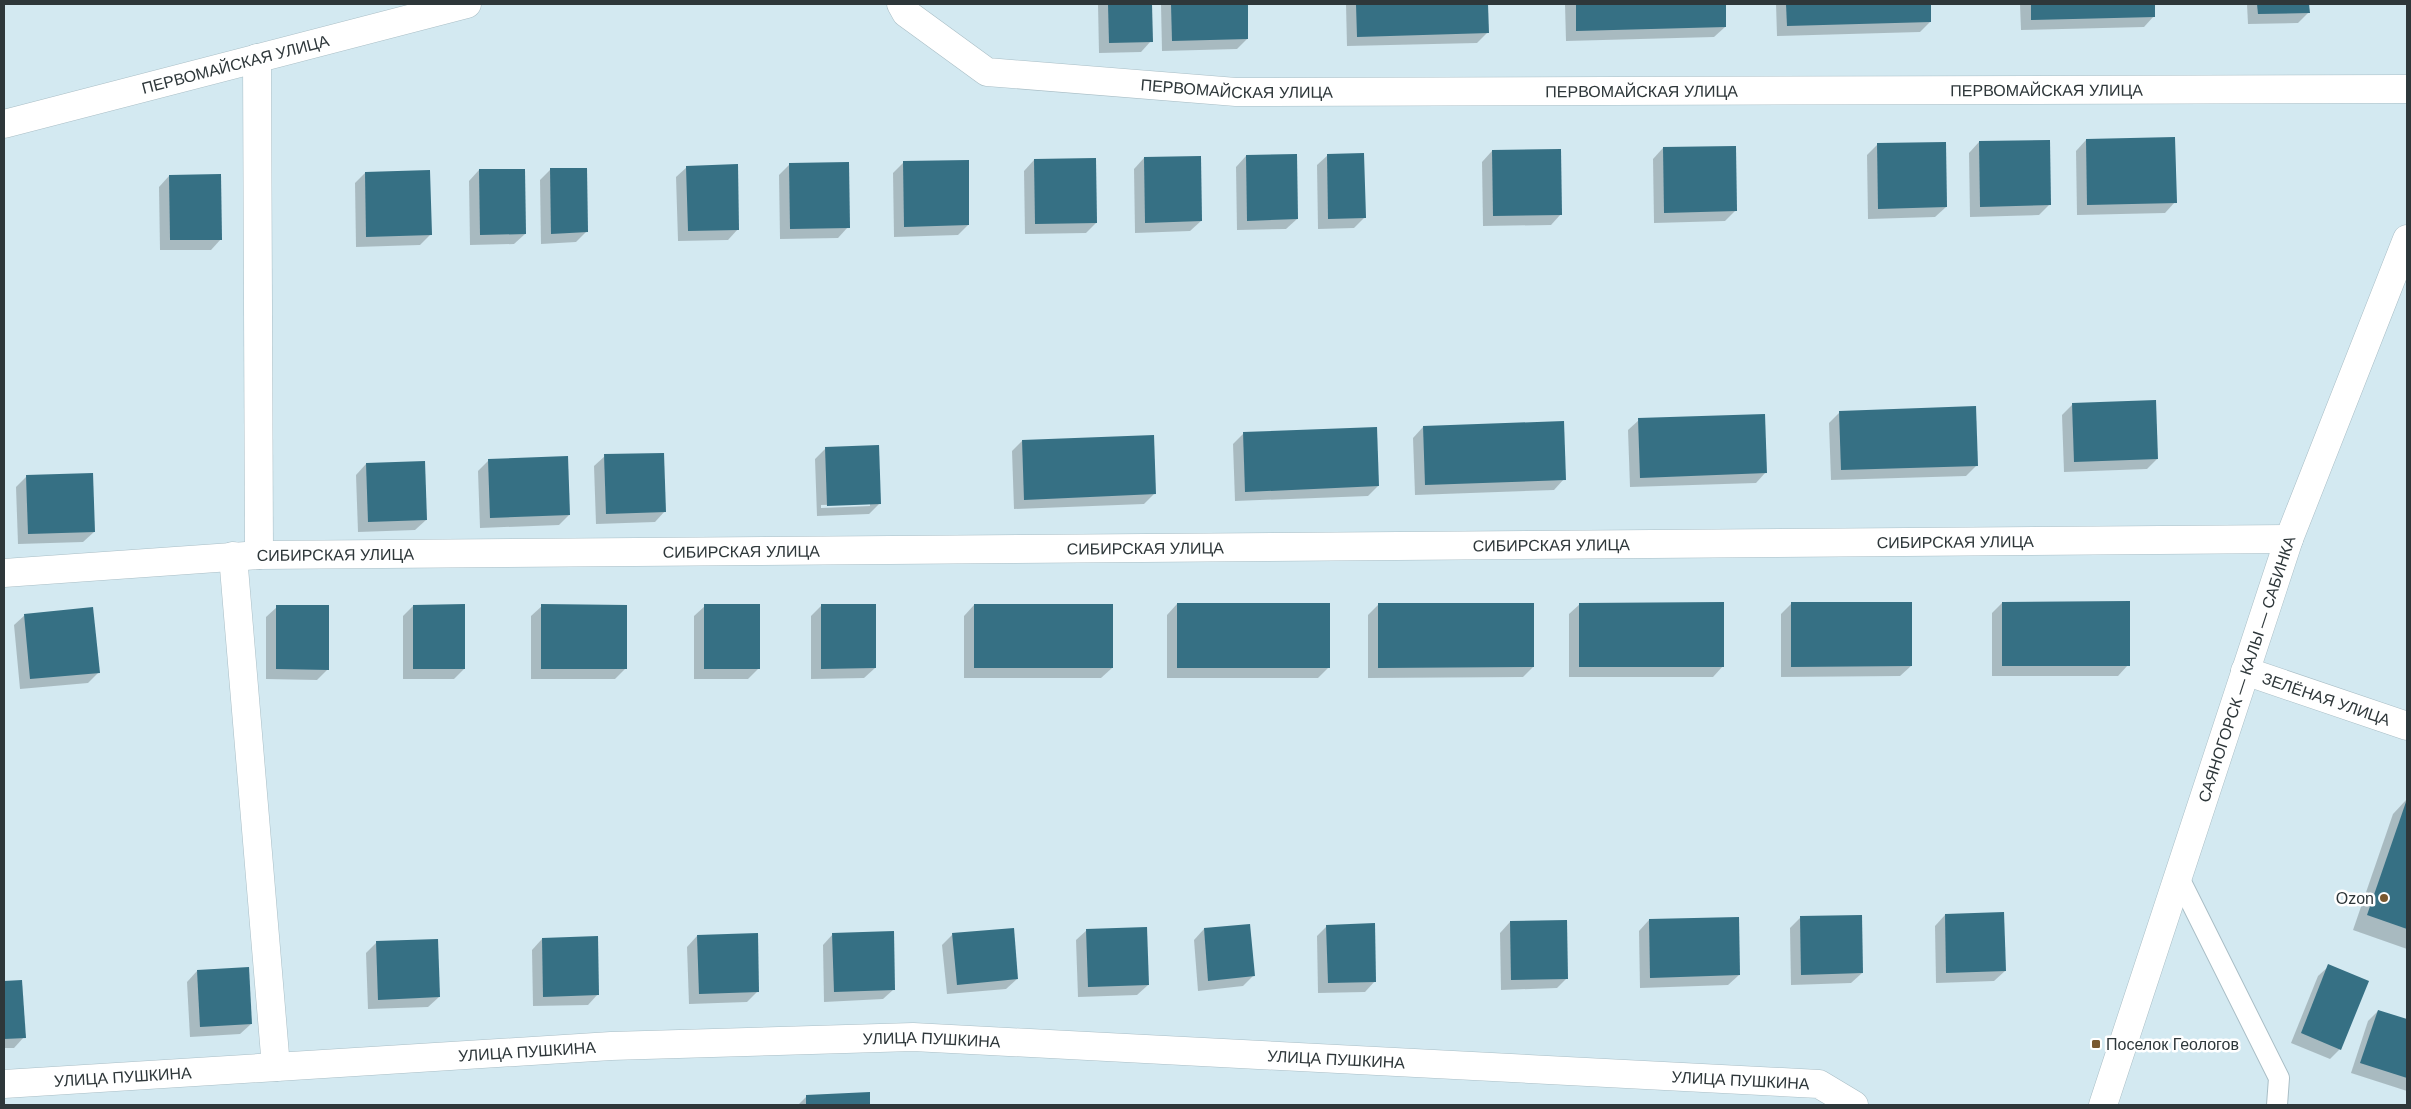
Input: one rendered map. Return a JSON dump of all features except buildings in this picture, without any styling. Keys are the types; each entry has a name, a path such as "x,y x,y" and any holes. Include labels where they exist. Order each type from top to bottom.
{"street":[{"name":"ПЕРВОМАЙСКАЯ УЛИЦА","path":"4,124 467,4"},
{"name":"ПЕРВОМАЙСКАЯ УЛИЦА","path":"901,4 906,13 987,72 1236,92 2407,88"},
{"path":"256,58 246,556 276,1067"},
{"name":"САЯНОГОРСК — КАЛЫ — САБИНКА","path":"2103,1105 2289,539 2407,240"},
{"name":"СИБИРСКАЯ УЛИЦА","path":"4,573 246,556 2289,539"},
{"name":"ЗЕЛЁНАЯ УЛИЦА","path":"2245,671 2407,726"},
{"name":"УЛИЦА ПУШКИНА","path":"4,1084 611,1046 913,1037 1819,1084 1854,1105"}],"lane":[{"path":"2178,876 2279,1078 2277,1105"}],"place":[{"name":"Ozon","path":"2384,898"},
{"name":"Поселок Геологов","path":"2096,1044"}]}
